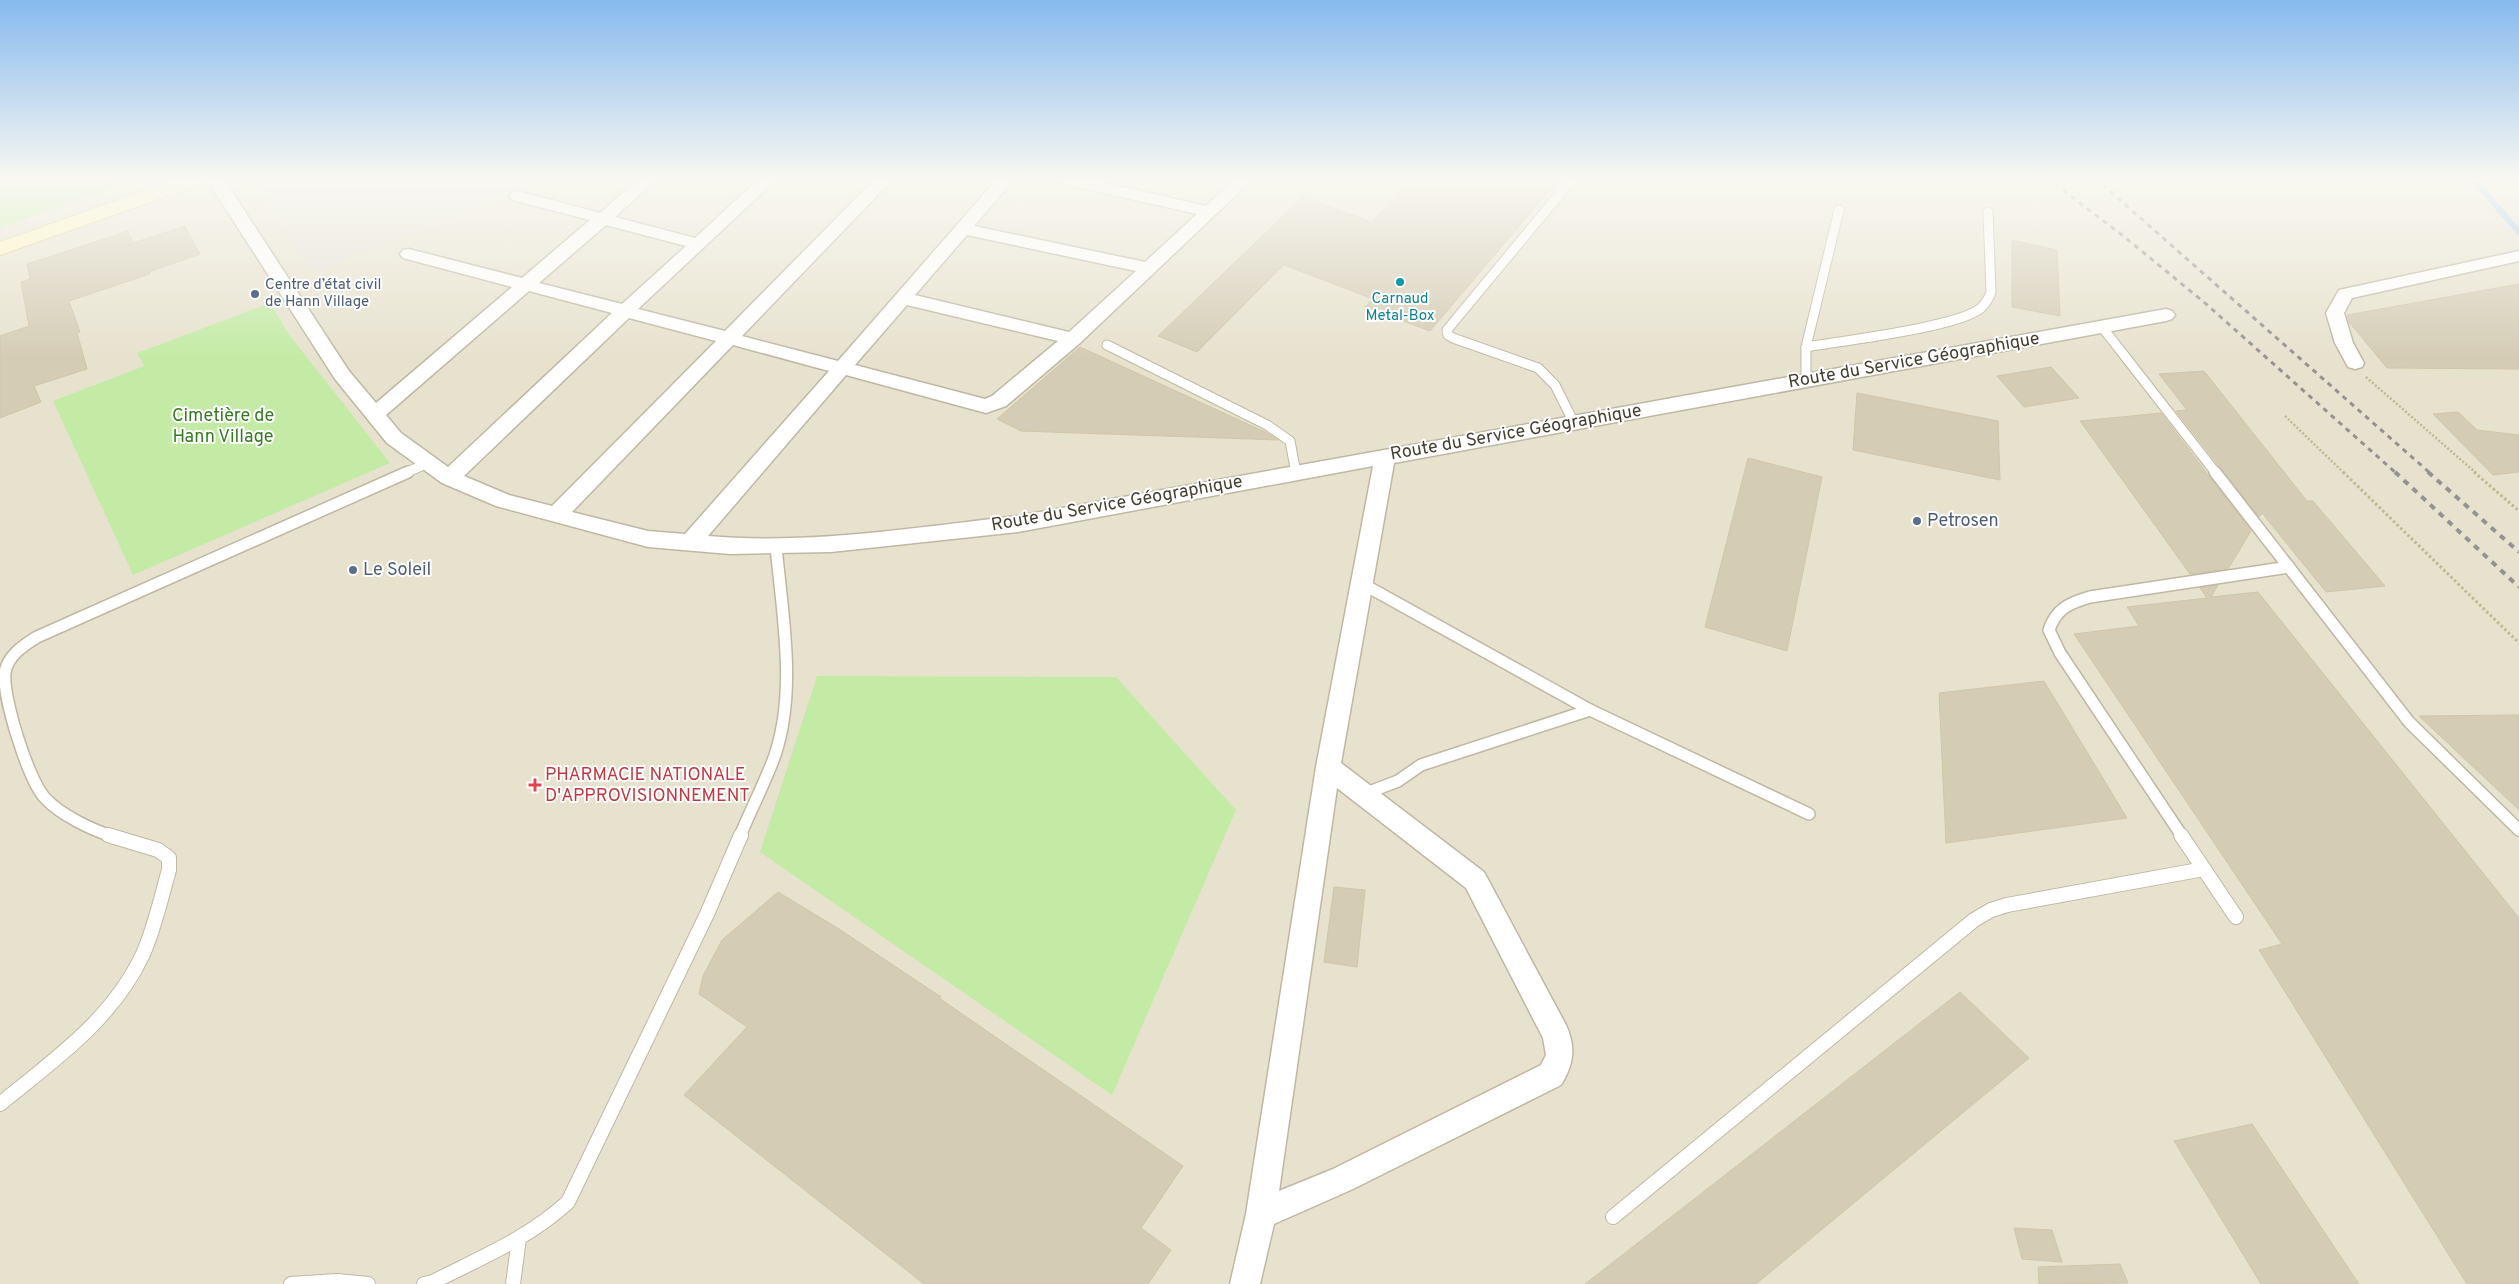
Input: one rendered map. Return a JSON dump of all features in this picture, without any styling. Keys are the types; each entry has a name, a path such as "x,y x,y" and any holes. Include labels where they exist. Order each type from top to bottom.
{"main road":[{"path":"0,249 31,238"}],"street":[{"name":"Route du Service Géographique","path":"253,238 342,375 394,438 428,464 449,478 503,501 648,539 690,543 776,546 830,544 1018,524 2166,315"},
{"path":"374,415 581,238"},
{"path":"675,238 698,244"},
{"path":"449,478 704,238"},
{"path":"555,516 827,238"},
{"path":"690,543 956,238"},
{"path":"1006,238 1148,268"},
{"path":"409,254 986,406 1000,401 1073,340 1181,238"},
{"path":"2360,369 2344,343 2335,313 2345,294 2519,256"},
{"path":"903,298 1073,340"},
{"path":"1245,1284 1261,1214 1328,767 1385,457"},
{"path":"1261,1214 1343,1179 1551,1075 1559,1064 1561,1046 1556,1034 1480,886 1469,874 1328,767"}],"lane":[{"path":"1523,238 1447,330 1448,335 1538,368 1547,374 1560,392 1574,423"},
{"path":"1806,380 1806,347 1832,238"},
{"path":"1806,347 1954,321 1980,309 1988,300 1990,292 1989,238"},
{"path":"2102,327 2409,722 2519,830"},
{"path":"1107,345 1267,425 1290,441 1296,473"},
{"path":"0,1104 93,1027 129,982 144,953 169,870 169,858 158,850 91,830 45,799 24,758 6,690 5,672 11,658 21,647 37,637 428,464"},
{"path":"424,1284 433,1282 519,1238 559,1212 568,1202 707,914 776,754 786,696 787,673 776,546"},
{"path":"2236,917 2060,653 2049,630 2054,615 2069,602 2090,596 2289,567"},
{"path":"1361,583 1590,710 1809,814"},
{"path":"1364,794 1398,782 1420,765 1590,710"},
{"path":"1613,1217 1974,920 1991,910 2007,905 2204,869"},
{"path":"513,1284 519,1238"},
{"path":"291,1284 337,1281 368,1284"}],"path":[{"path":"2360,369 2519,511"},
{"path":"2284,416 2519,643"}],"shaded area":[{"path":"0,238 2519,238 2519,1284 0,1284"},
{"path":"291,238 399,238 312,272"}],"green space":[{"name":"Cimetière de Hann Village","path":"270,303 290,336 390,463 133,575 53,401 144,366 137,353"},
{"path":"817,676 1116,677 1236,810 1112,1095 760,852"}],"building":[{"path":"107,238 131,238 133,243 149,238 191,238 200,254 149,272 150,274 69,301 80,332 77,333 87,369 34,386 41,402 0,418 0,336 29,326 21,282 30,279 27,264"},
{"name":"Carnaud Metal-Box","path":"1260,238 1509,238 1430,331 1365,307 1373,299 1284,265 1197,352 1158,336"},
{"path":"2012,240 2057,250 2060,316 2012,307"},
{"path":"2519,284 2519,369 2387,368 2349,322 2347,315"},
{"path":"1080,347 1265,432 1278,440 1021,431 997,419"},
{"path":"2051,367 2079,398 2024,407 1997,376"},
{"path":"2204,371 2307,501 2313,501 2385,586 2326,592 2262,513 2259,517 2176,411 2187,410 2159,374"},
{"path":"1857,393 1998,421 2000,480 1853,450"},
{"path":"2458,412 2477,430 2519,435 2519,472 2493,475 2433,414"},
{"path":"2161,413 2251,531 2228,569 2190,574 2080,421"},
{"path":"1748,458 1822,477 1787,651 1705,627"},
{"path":"2218,585 2211,597 2258,592 2519,918 2519,1284 2467,1284 2259,950 2282,944 2074,634 2139,626 2127,607 2207,598 2200,588"},
{"path":"2044,681 2127,818 1946,843 1939,693"},
{"path":"2519,715 2519,810 2419,716"},
{"path":"1334,887 1365,890 1357,967 1324,962"},
{"path":"778,892 839,929 941,997 939,998 1183,1166 1141,1228 1171,1250 1148,1284 924,1284 684,1095 747,1027 699,994 703,976 722,940"},
{"path":"1960,992 2029,1058 1756,1284 1585,1284"},
{"path":"2252,1124 2359,1284 2261,1284 2174,1141"},
{"path":"2014,1228 2052,1230 2062,1262 2022,1259"},
{"path":"2120,1264 2128,1283 2039,1284 2038,1267"}],"railway":[{"path":"2126,238 2205,303 2396,473"},
{"path":"2163,238 2430,473"},
{"path":"2395,472 2519,587"},
{"path":"2428,472 2519,552"}],"place":[{"name":"Carnaud Metal-Box","path":"1400,282"},
{"name":"Centre d’état civil de Hann Village","path":"255,294"},
{"name":"Petrosen","path":"1917,521"},
{"name":"Le Soleil","path":"353,570"},
{"name":"PHARMACIE NATIONALE D'APPROVISIONNEMENT","path":"535,785"}]}
